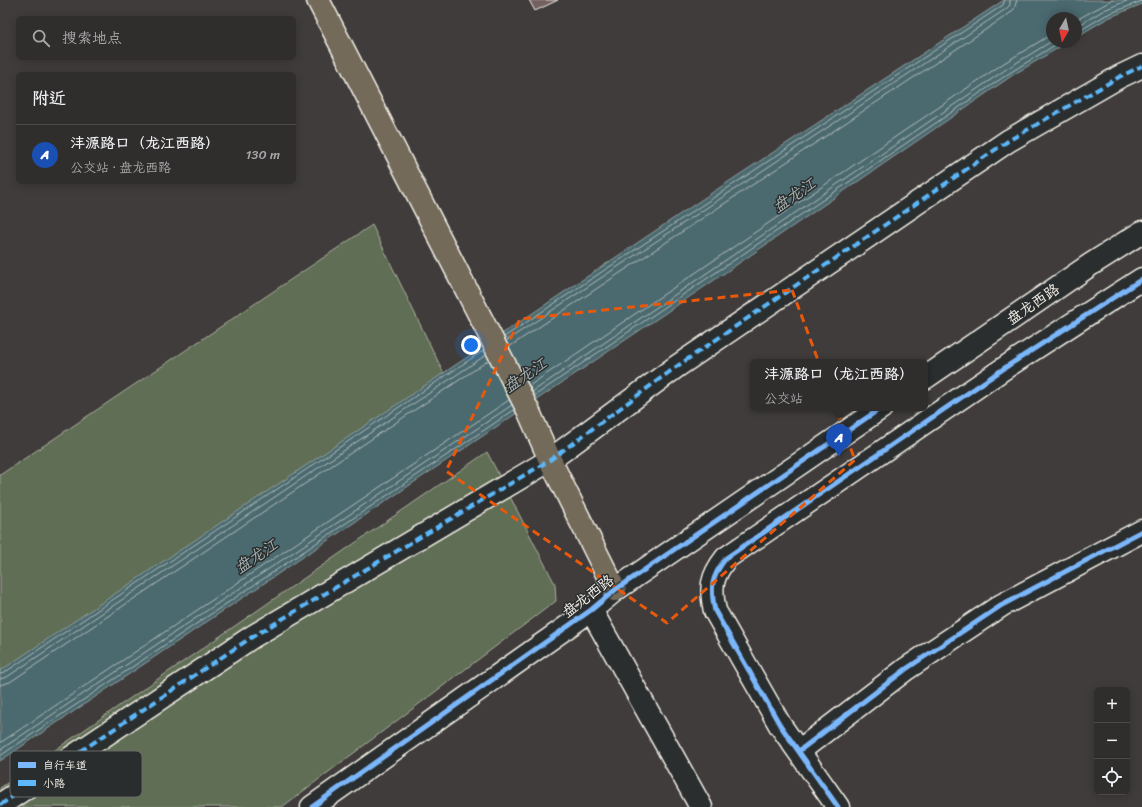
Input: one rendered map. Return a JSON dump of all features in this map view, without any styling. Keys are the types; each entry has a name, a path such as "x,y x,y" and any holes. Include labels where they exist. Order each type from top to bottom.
{"main road":[{"path":"318,0 528,410 550,460 615,590"}],"street":[{"path":"81,751 252,637 550,460 676,367 1008,141 1119,77 1142,66"},
{"name":"盘龙西路","path":"928,376 1090,265 1142,232"},
{"path":"838,807 780,725 715,611 711,595 713,582 718,568 726,558 963,397 1142,279"},
{"name":"盘龙西路","path":"312,807 591,610 615,590 877,411"},
{"path":"799,751 906,669 1002,605 1142,531"},
{"path":"591,610 701,807"},
{"path":"0,805 12,797"}],"highlighted area":[{"path":"792,290 855,460 667,623 446,471 520,319"}],"green space":[{"path":"372,225 448,382 0,689 0,475"},
{"path":"487,452 555,584 556,601 282,807 0,807 0,788 10,781 10,797 142,797 142,751 54,751"}],"water":[{"name":"盘龙江","path":"1004,0 1142,0 1142,4 1108,18 1082,33 1082,12 1046,12 1046,48 1058,48 1013,75 710,283 15,751 10,751 10,754 0,761 0,671 713,192"}],"building":[{"path":"529,0 558,0 535,11"}],"marked path":[{"path":"81,751 252,637 550,460 676,367 1008,141 1119,77 1142,66"},
{"path":"0,805 12,797"}],"cycle path":[{"path":"838,807 780,725 715,611 712,589 717,571 726,558 1009,365 1142,279"},
{"path":"312,807 591,610 615,590 877,411"},
{"path":"799,751 906,669 1002,605 1142,531"}],"place":[{"name":"沣源路口（龙江西路）","path":"839,457"}]}
